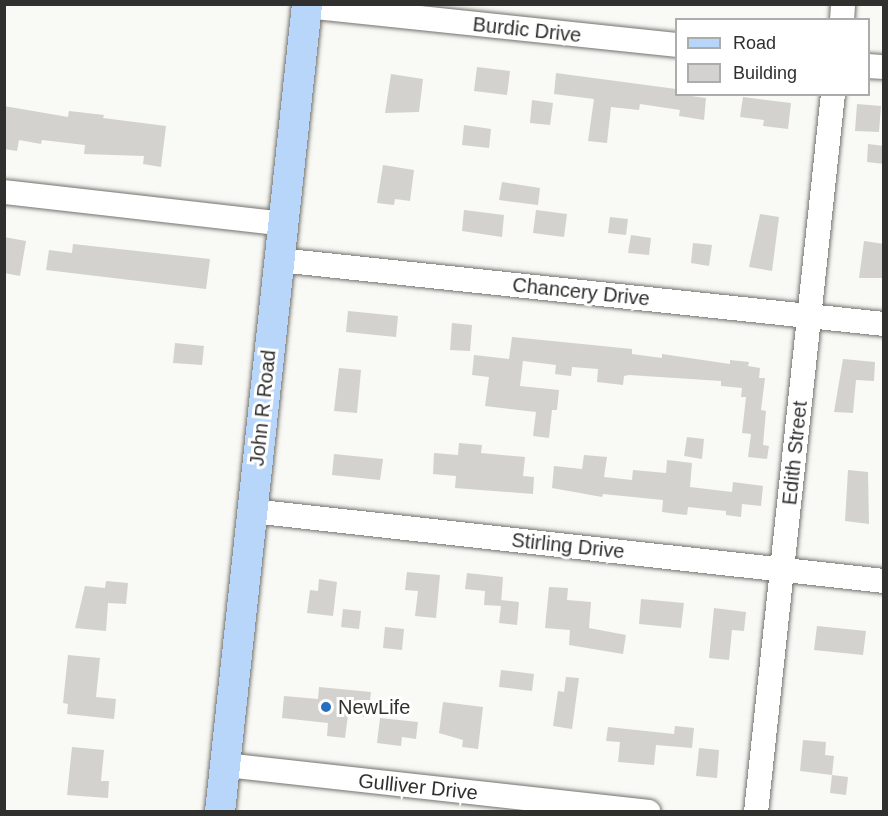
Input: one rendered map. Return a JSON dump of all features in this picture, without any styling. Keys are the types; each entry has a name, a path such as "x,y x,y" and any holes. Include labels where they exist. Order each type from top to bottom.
{"main road":[{"name":"John R Road","path":"219,812 307,5"}],"street":[{"name":"Burdic Drive","path":"307,5 675,45"},
{"name":"Edith Street","path":"756,812 833,96"},
{"path":"4,192 283,224"},
{"name":"Chancery Drive","path":"279,260 884,324"},
{"name":"Stirling Drive","path":"252,512 884,581"},
{"name":"Gulliver Drive","path":"225,765 648,812"}],"building":[{"path":"477,67 510,71 507,95 474,91"},
{"path":"556,73 675,89 675,96 706,98 704,120 679,116 680,110 640,104 639,110 611,107 607,143 588,141 594,99 554,94"},
{"path":"391,74 423,79 419,112 385,113"},
{"path":"743,97 791,103 788,129 763,126 764,120 740,117"},
{"path":"532,100 553,103 550,125 530,123"},
{"path":"857,104 881,106 879,132 855,131"},
{"path":"4,106 68,117 69,111 104,115 103,118 166,126 161,167 143,164 144,156 84,154 85,145 42,140 41,144 19,140 17,151 4,149"},
{"path":"464,125 491,129 489,148 462,145"},
{"path":"868,144 884,146 884,164 867,162"},
{"path":"383,165 414,170 410,201 395,199 394,205 377,203"},
{"path":"502,182 540,188 538,205 499,200"},
{"path":"464,210 504,215 502,237 462,231"},
{"path":"536,210 567,214 564,237 533,233"},
{"path":"760,214 779,217 772,271 749,267"},
{"path":"610,217 628,219 626,235 608,233"},
{"path":"631,235 651,238 649,255 628,253"},
{"path":"4,237 26,241 20,276 4,273"},
{"path":"864,241 884,244 884,278 859,278"},
{"path":"693,243 712,245 709,266 691,263"},
{"path":"73,244 210,259 206,289 46,270 49,250 72,253"},
{"path":"348,311 398,316 396,337 346,332"},
{"path":"452,323 472,325 470,351 450,350"},
{"path":"512,337 632,349 632,354 662,358 662,354 730,364 730,360 749,362 748,366 760,368 759,378 765,378 761,410 766,411 763,445 769,446 767,459 748,457 751,434 742,433 746,397 741,397 742,388 721,386 721,381 629,375 624,376 623,385 597,382 598,369 572,367 571,376 555,374 556,365 523,361 520,386 559,390 557,410 552,410 549,438 533,436 536,412 485,406 489,377 472,375 474,355 509,359"},
{"path":"175,343 204,346 202,365 173,363"},
{"path":"843,359 875,362 874,381 856,380 853,413 834,412"},
{"path":"339,368 361,370 357,413 334,411"},
{"path":"687,437 704,439 702,459 684,456"},
{"path":"459,443 482,445 481,453 525,457 523,476 534,477 533,494 455,488 456,476 433,474 434,453 458,455"},
{"path":"334,454 383,459 380,480 332,475"},
{"path":"584,455 607,457 604,477 632,480 633,470 666,473 667,460 692,463 690,487 732,492 733,482 763,486 761,506 742,504 741,517 726,515 726,511 688,507 687,515 662,512 663,500 603,494 602,497 552,488 554,466 582,469"},
{"path":"848,470 868,472 869,524 845,521"},
{"path":"407,572 440,575 436,618 415,616 418,591 405,590"},
{"path":"467,573 503,577 501,600 519,602 517,625 499,623 501,606 484,605 485,591 465,589"},
{"path":"319,579 337,582 333,616 307,613 310,590 318,591"},
{"path":"106,581 128,583 126,604 108,603 106,631 75,628 85,586 105,588"},
{"path":"549,587 568,588 567,600 591,602 589,628 626,635 623,654 569,645 570,630 545,628"},
{"path":"641,599 684,603 681,628 639,624"},
{"path":"714,608 746,612 744,631 732,630 729,660 709,658"},
{"path":"343,609 361,611 359,629 341,627"},
{"path":"817,626 866,631 863,655 814,650"},
{"path":"385,627 404,629 402,650 383,648"},
{"path":"68,655 100,658 96,697 116,699 114,719 67,714 68,704 63,703"},
{"path":"501,670 534,674 532,691 499,687"},
{"path":"566,677 579,678 572,729 553,726 558,691 564,692"},
{"name":"NewLife","path":"319,687 371,692 368,717 348,715 345,738 327,736 328,723 282,718 284,696 318,699"},
{"path":"443,702 483,707 478,749 462,747 463,740 439,733"},
{"path":"380,718 418,722 416,739 402,737 401,746 377,743"},
{"path":"675,726 694,728 692,748 656,745 654,765 618,762 620,742 606,741 608,727 674,734"},
{"path":"803,740 826,742 825,755 834,756 832,775 800,771"},
{"path":"72,747 104,750 101,781 109,781 108,798 67,795"},
{"path":"699,748 719,750 717,778 696,776"},
{"path":"832,775 848,777 846,795 830,793"}],"place":[{"name":"NewLife","path":"326,707"}]}
